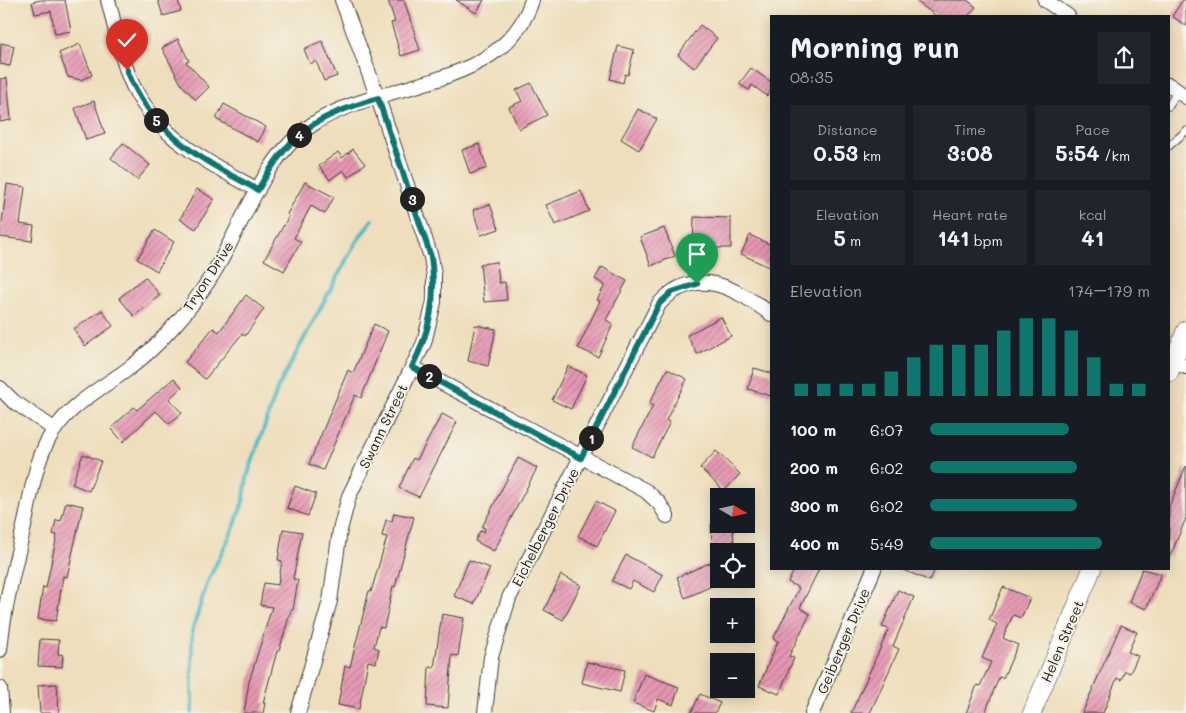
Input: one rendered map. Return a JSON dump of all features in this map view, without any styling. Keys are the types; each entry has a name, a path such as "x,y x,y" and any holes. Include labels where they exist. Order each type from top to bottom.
{"street":[{"path":"108,0 127,70 138,94 153,117 171,136 198,157 258,190"},
{"name":"Swann Street","path":"298,713 330,601 344,513 349,496 424,343 434,302 434,275 431,257 378,98 342,0"},
{"name":"Tryon Drive","path":"0,650 3,603 37,468 54,429 82,400 126,371 172,328 214,272 258,190 287,147 306,129 329,115 483,61 510,38 521,24 532,0"},
{"path":"1045,0 1067,15"},
{"name":"Eichelberger Drive","path":"485,713 491,657 510,598 659,304 672,292 697,284 724,285 748,296 770,313"},
{"path":"1176,367 1186,330"},
{"path":"412,367 646,491 659,503 667,516"},
{"path":"0,388 20,406 54,429"},
{"name":"Geiberger Drive","path":"812,713 874,570"},
{"name":"Helen Street","path":"1032,713 1092,570"},
{"path":"0,688 2,713"}],"lane":[{"path":"1170,104 1177,91"},
{"path":"1170,145 1186,131"}],"building":[{"path":"65,0 71,31 55,34 51,11 35,14 32,2"},
{"path":"158,0 178,0 181,11 163,16"},
{"path":"388,0 404,0 420,50 401,56 391,23 395,22"},
{"path":"456,0 484,0 476,13"},
{"path":"915,0 967,0 976,7 969,15 935,15"},
{"path":"1183,0 1186,0 1186,26 1172,16"},
{"path":"700,25 717,38 694,68 678,55"},
{"path":"178,39 189,61 186,62 209,87 196,100 181,84 162,48"},
{"path":"322,41 337,76 324,81 316,61 310,64 304,49"},
{"path":"1,43 14,46 10,66 0,64"},
{"path":"80,44 92,75 81,80 68,77 59,53"},
{"path":"618,46 634,50 628,75 625,74 623,83 610,79"},
{"path":"751,68 770,81 770,92 767,96 752,85 749,90 739,84"},
{"path":"7,78 11,120 0,122 0,79"},
{"path":"531,83 547,115 519,129 509,107 522,101 516,90"},
{"path":"94,101 105,134 86,140 75,108"},
{"path":"224,104 266,127 258,142 216,119"},
{"path":"638,109 657,119 639,150 621,139"},
{"path":"123,143 150,165 137,180 111,158"},
{"path":"479,144 487,168 470,174 462,150"},
{"path":"353,149 365,164 348,177 343,170 330,180 319,166 338,152 342,158"},
{"path":"305,182 334,197 325,214 311,206 294,238 301,242 284,271 264,260 289,216 287,214"},
{"path":"7,184 25,187 20,224 34,226 32,241 0,237 0,222 2,222"},
{"path":"197,189 214,199 196,229 180,219"},
{"path":"581,191 589,211 555,225 546,205"},
{"path":"490,204 499,229 481,235 473,210"},
{"path":"694,217 731,218 731,248 693,248"},
{"path":"664,228 675,256 651,266 640,237"},
{"path":"155,230 174,242 157,271 137,259"},
{"path":"750,235 770,245 770,268 741,254"},
{"path":"497,262 499,283 505,282 507,300 484,302 480,264"},
{"path":"602,267 627,281 606,320 613,324 598,357 578,348 600,301 597,300 605,285 595,279"},
{"path":"145,277 160,295 134,316 119,298"},
{"path":"246,295 264,309 245,336 242,334 205,379 185,362 213,328 219,332"},
{"path":"102,310 113,326 85,346 74,329"},
{"path":"721,317 731,336 697,354 687,335"},
{"path":"374,324 388,331 361,398 355,395 323,470 309,464 348,370 353,373"},
{"path":"475,325 496,329 488,366 468,361"},
{"path":"568,366 587,375 571,409 552,400"},
{"path":"754,368 770,373 770,396 748,389"},
{"path":"667,369 687,379 666,420 670,422 652,457 632,447 653,406 649,404"},
{"path":"174,378 182,387 169,399 182,413 169,424 156,411 123,442 111,428 134,407 137,410"},
{"path":"442,414 457,422 419,497 399,488 413,458 417,460"},
{"path":"716,451 740,474 727,488 721,488 700,468"},
{"path":"83,454 101,461 89,491 72,484"},
{"path":"518,458 537,468 494,551 475,541 480,531 484,532 485,528 482,527"},
{"path":"1186,466 1186,518 1170,557 1170,505"},
{"path":"295,486 316,494 308,516 287,508"},
{"path":"596,501 615,511 597,546 578,536"},
{"path":"66,502 83,506 67,577 63,576 56,621 38,619 43,587 46,588 57,535 53,534 56,520 61,521"},
{"path":"394,513 414,517 395,587 393,586 384,628 379,627 374,647 379,649 376,663 368,661 359,709 338,705 345,666 350,667 369,591 371,592 387,537 382,536 386,520 392,521"},
{"path":"283,529 302,532 293,579 298,580 293,610 291,610 279,651 277,651 263,703 265,703 263,713 244,713 249,682 272,607 260,605 264,583 278,585 282,561 278,560"},
{"path":"711,533 733,533 734,543 712,543"},
{"path":"626,555 663,575 654,592 633,581 629,589 612,581"},
{"path":"469,560 490,568 474,604 454,596"},
{"path":"710,563 710,587 685,598 677,577"},
{"path":"794,570 819,570 800,608 810,614 789,656 794,658 779,694 759,686 778,641 773,639 799,588 788,582"},
{"path":"903,570 935,570 930,581"},
{"path":"1142,570 1161,574 1146,609 1129,602"},
{"path":"561,575 581,585 563,620 544,610"},
{"path":"1003,587 1030,598 1021,618 1013,615 1003,638 1018,645 1003,678 999,677 985,713 966,713 977,685 980,686 991,662 982,658 997,624 989,620"},
{"path":"898,590 914,597 893,646 899,649 870,713 851,713 889,629 882,627"},
{"path":"442,614 464,618 458,656 452,655 448,708 427,706 429,667 434,668"},
{"path":"1121,625 1137,632 1128,652 1138,656 1130,673 1125,671 1121,680 1117,678 1103,713 1082,713"},
{"path":"40,639 59,640 58,654 63,655 62,667 38,666"},
{"path":"587,662 625,670 620,692 582,683"},
{"path":"644,674 679,687 673,705 658,699 654,711 633,703"},
{"path":"57,684 59,713 40,713 38,685"},
{"path":"700,694 720,703 715,713 691,713"}],"waterway":[{"path":"192,713 192,631 208,581 235,525 244,498 247,477 278,387 355,244 372,220"}],"route":[{"path":"127,70 142,102 171,136 205,162 258,190 287,147 299,134 329,115 378,98 431,257 434,275 434,302 431,319 424,343 412,367 581,458 659,304 672,292 688,285 697,284"}]}
